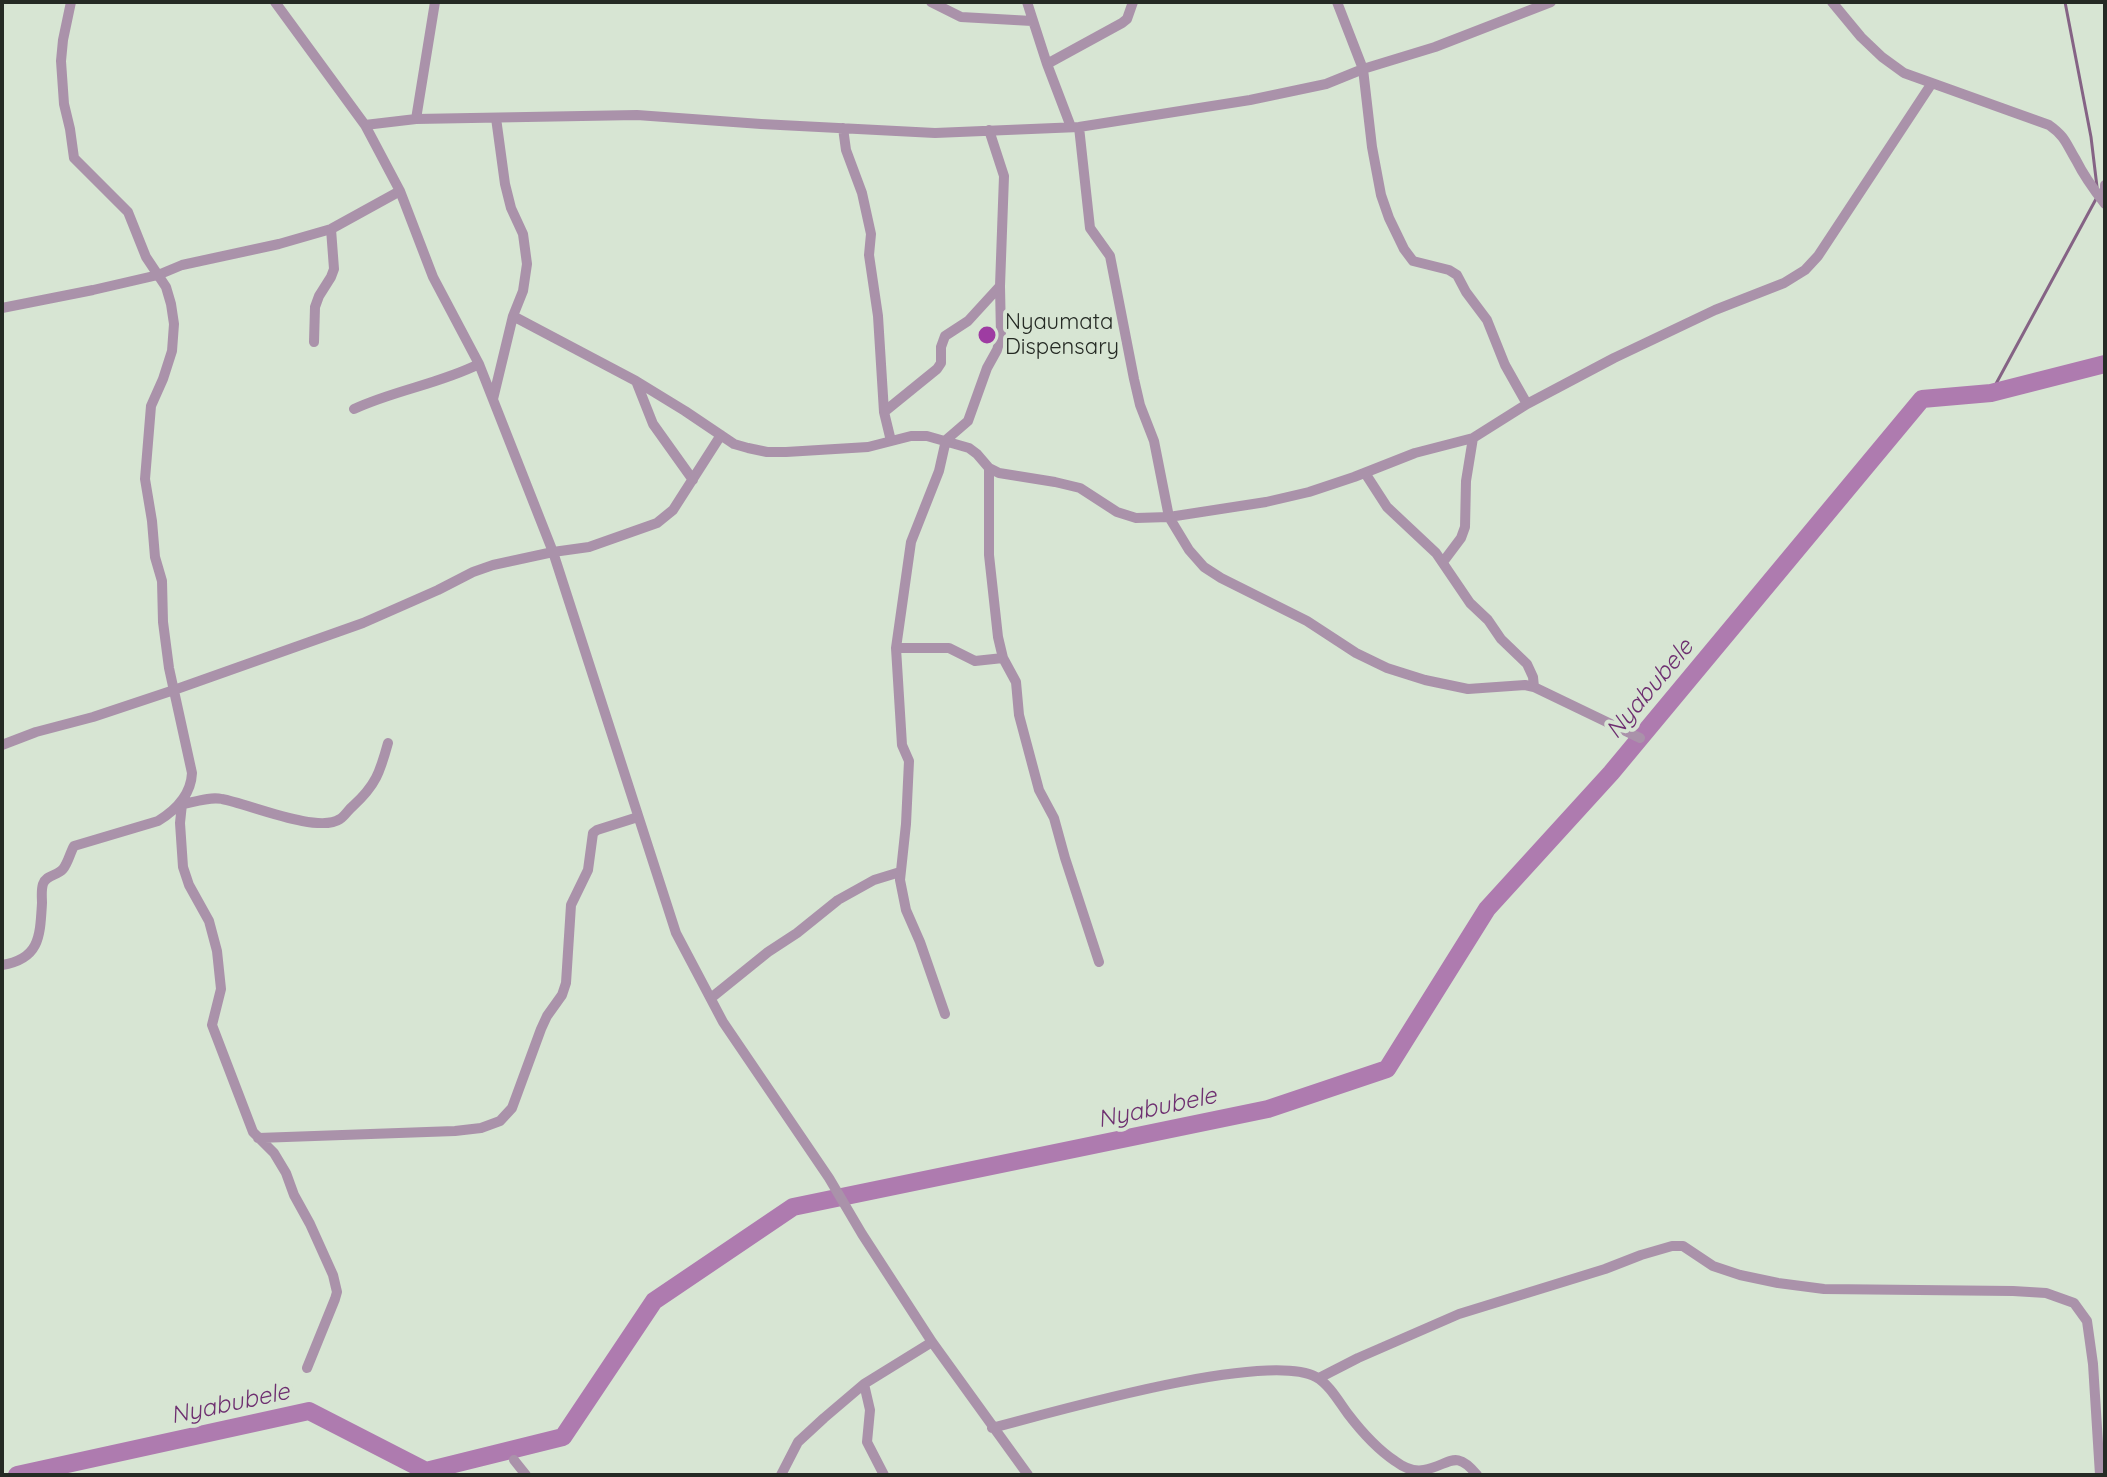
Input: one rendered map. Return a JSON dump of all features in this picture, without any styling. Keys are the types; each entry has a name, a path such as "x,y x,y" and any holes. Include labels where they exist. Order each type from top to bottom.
{"street":[{"path":"2,965 22,960 34,947 40,927 43,883 61,871 74,846 158,821 180,804 191,784 192,773 169,668 162,581 155,557 145,479 151,406 172,351 174,324 169,295 146,257 127,210 74,158 64,104 61,61 71,2"},
{"path":"275,2 365,125 400,191 433,277 479,364 553,552 676,933 723,1022 829,1178 932,1342 1028,1475"},
{"path":"416,119 435,2"},
{"path":"931,2 961,17 1032,21"},
{"path":"1027,2 1047,64 1075,127 1088,221 1110,256 1134,379 1154,441 1169,517 1189,550 1204,567 1221,578 1307,621 1356,653 1387,668 1468,689 1534,687 1640,738"},
{"path":"1047,64 1122,23 1127,19 1133,2"},
{"path":"1337,2 1363,69 1372,147 1381,195 1389,218 1413,261 1457,275 1487,320 1505,365 1527,404"},
{"path":"365,125 416,119 637,115 935,133 1075,127 1326,84 1435,47 1551,2"},
{"path":"1832,2 1861,37 1894,67 1917,79 2049,125 2058,131 2067,140 2074,158 2105,204"},
{"path":"513,316 636,381 734,444 767,452 868,447 911,436 927,436 969,448 989,468 999,473 1080,488 1117,512 1136,518 1169,517 1266,502 1309,492 1415,453 1473,438 1527,404 1614,358 1715,310 1784,283 1805,270 1818,256 1932,83"},
{"path":"493,400 513,316 523,291 527,264 526,244 505,184 496,118"},
{"path":"843,128 846,150 862,193 871,234 869,255 878,316 884,412 891,441"},
{"path":"945,1014 906,910 900,872 909,761 902,745 896,648 911,542 939,471 946,440 968,421 1001,336 1004,176 989,130"},
{"path":"2,308 158,275 182,265 331,229 400,191"},
{"path":"314,342 315,307 334,269 331,229"},
{"path":"884,412 937,369 941,363 945,336 968,321 1000,286"},
{"path":"354,409 479,364"},
{"path":"636,381 653,424 693,480"},
{"path":"2,745 174,690 363,623 493,565 598,545 657,523 673,510 721,435"},
{"path":"1443,562 1461,538 1465,527 1466,481 1473,438"},
{"path":"989,468 990,570 1003,658 1016,682 1019,715 1039,790 1054,818 1099,962"},
{"path":"1365,473 1387,507 1425,541 1470,603 1527,664 1534,687"},
{"path":"896,648 949,648 975,661 1003,658"},
{"path":"180,804 222,799 318,825 339,820 373,786 388,743"},
{"path":"180,804 183,867 189,885 209,921 219,962 221,989 212,1025 253,1132 270,1148 286,1173 335,1282 335,1299 307,1368"},
{"path":"258,1138 455,1131 481,1128 500,1121 512,1108 541,1029 566,983 571,905 588,870 593,833 638,817"},
{"path":"711,998 838,900 874,880 900,872"},
{"path":"1319,1378 1459,1314 1672,1246 1683,1246 1713,1266 1778,1283 1824,1289 2046,1293 2074,1303 2087,1321 2100,1475"},
{"path":"781,1475 798,1442 864,1384 932,1342"},
{"path":"992,1428 1161,1386 1276,1369 1300,1371 1319,1378 1371,1442 1395,1461 1414,1472 1452,1459 1459,1460 1469,1465 1477,1475"},
{"path":"864,1384 870,1410 867,1442 884,1475"},
{"path":"514,1460 526,1475"}],"waterway":[{"path":"2065,2 2091,137 2097,187"},
{"path":"1991,393 2096,199"},
{"name":"Nyabubele","path":"17,1475 309,1411 426,1471 563,1437 654,1301 793,1207 1268,1109 1387,1069 1487,909 1611,773 1922,399 1991,393 2105,364"}],"place":[{"name":"Nyaumata Dispensary","path":"987,335"}]}
